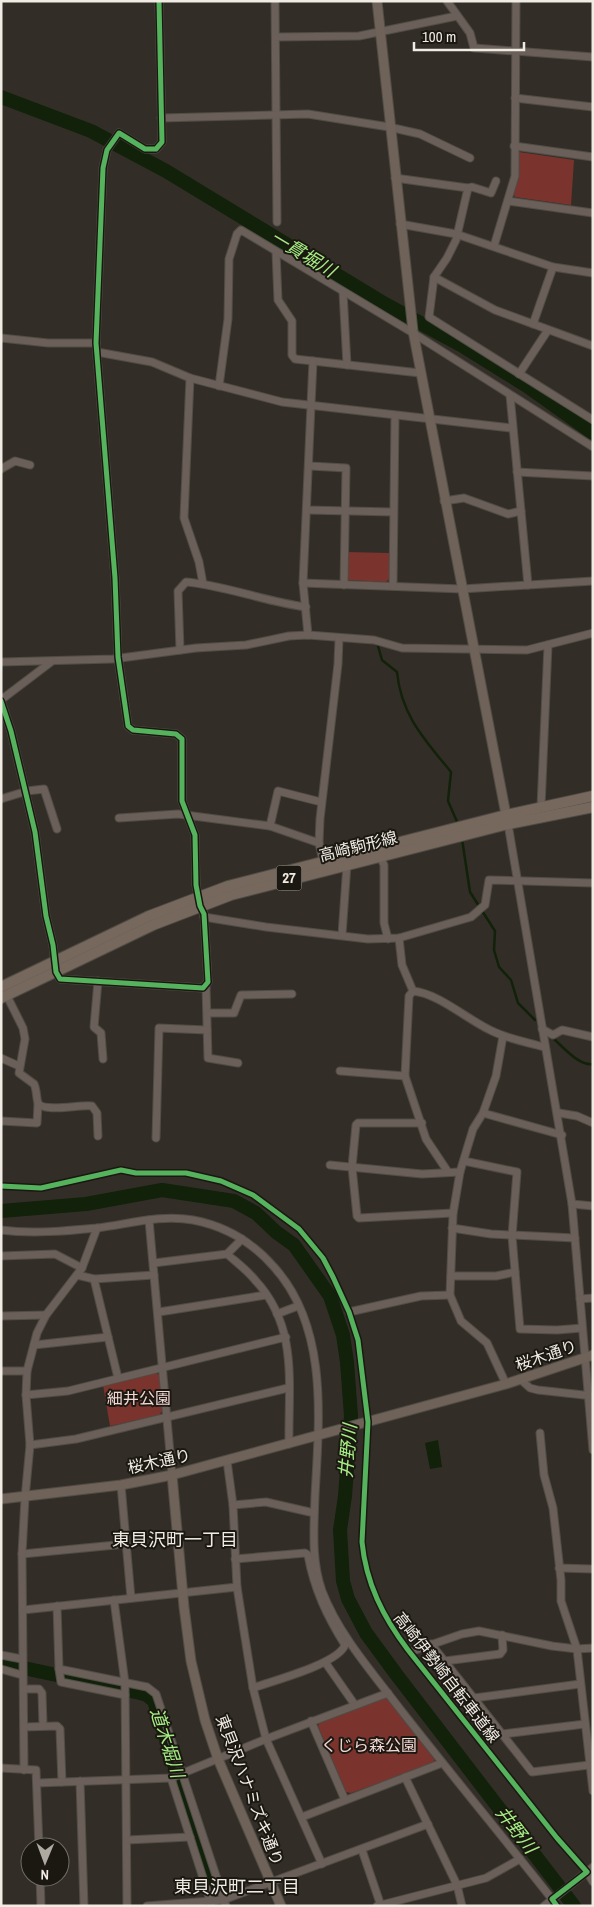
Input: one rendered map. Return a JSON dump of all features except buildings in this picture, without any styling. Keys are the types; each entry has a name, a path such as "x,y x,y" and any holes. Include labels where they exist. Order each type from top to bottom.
{"main road":[{"name":"高崎駒形線","path":"3,993 56,961 149,916 199,901 380,856 507,819 541,807 593,796"},
{"name":"高崎駒形線","path":"3,993 56,972 228,886 323,861 507,819 593,807"}],"street":[{"path":"159,1 162,142 156,149 148,150 119,133 108,148 100,189 96,343 115,578 118,658 130,729 181,736 183,747 182,801 190,817 195,835 196,885 204,916 208,1058 238,1062"},
{"path":"275,1 277,222"},
{"path":"377,1 389,127 413,332 428,420 507,819 544,1046 559,1113 572,1204 582,1328 588,1357 593,1450"},
{"path":"447,1 470,33 474,48 593,57"},
{"path":"494,246 515,176 516,1"},
{"path":"276,38 352,37 457,16"},
{"path":"515,98 593,107"},
{"path":"162,118 308,114 420,134 470,158"},
{"path":"514,146 593,157"},
{"path":"395,178 472,187 491,193 496,181"},
{"path":"468,188 456,234 447,258 434,277 429,317 593,420"},
{"path":"508,201 593,213"},
{"path":"400,224 456,234 553,267 593,273"},
{"path":"219,386 228,319 229,259 237,234 241,230 413,332 593,447"},
{"path":"276,252 278,300 292,321 292,355 295,359 420,373"},
{"path":"533,324 553,267"},
{"path":"434,277 495,310 593,346"},
{"path":"343,292 347,365"},
{"path":"519,374 548,330"},
{"path":"1,338 48,343 96,343"},
{"path":"97,352 152,362 190,378 282,402 511,428"},
{"path":"308,635 303,583 310,466 310,405 313,361"},
{"path":"190,378 184,518 199,562 203,584"},
{"path":"510,395 511,428 528,585"},
{"path":"393,586 395,416"},
{"path":"1,469 15,461 30,465"},
{"path":"310,466 346,468 344,585"},
{"path":"517,472 593,476"},
{"path":"444,501 464,498 508,514 521,511"},
{"path":"306,510 393,512"},
{"path":"180,650 179,588 186,582 203,584 274,603 306,607"},
{"path":"303,583 462,589 593,582"},
{"path":"1,662 118,658 180,650 246,646 289,636 308,635 339,639 374,640 402,648 527,650 593,633"},
{"path":"323,861 319,843 339,639"},
{"path":"541,807 548,645"},
{"path":"52,661 1,700 27,791 35,832 46,916 56,961 56,972 60,979 196,989 206,986"},
{"path":"1,799 27,791 44,789 57,829"},
{"path":"270,826 278,791 322,802"},
{"path":"119,818 178,814 190,817 224,819 270,826 319,843"},
{"path":"380,856 384,865 384,923 388,939"},
{"path":"342,935 347,864"},
{"path":"204,916 299,932 388,939 399,938 471,916 485,905 489,880 593,883"},
{"path":"399,938 402,966 413,990"},
{"path":"98,981 94,1027 101,1033 104,1059"},
{"path":"413,990 432,995 462,1016 503,1036 544,1046"},
{"path":"413,990 409,996 405,1076 426,1139 448,1172"},
{"path":"1,1121 36,1123 38,1104 34,1084 19,1073 25,1039 24,1028 3,993"},
{"path":"208,1013 234,1013 241,996 292,994"},
{"path":"156,1138 159,1028 207,1030"},
{"path":"542,1029 553,1036 562,1030 593,1037"},
{"path":"503,1036 496,1076 483,1113 473,1129 460,1172 453,1213 450,1296 461,1320 487,1343 506,1384"},
{"path":"1,1058 19,1066"},
{"path":"340,1070 405,1076"},
{"path":"38,1104 56,1109 83,1104 92,1106 97,1113 98,1136"},
{"path":"483,1113 562,1135"},
{"path":"559,1113 577,1116 593,1123"},
{"path":"422,1123 358,1123 356,1125 352,1167 357,1216 359,1218 453,1213"},
{"path":"464,1161 517,1172 512,1236 520,1328 557,1330 582,1328"},
{"path":"330,1165 422,1174 460,1172"},
{"path":"572,1204 593,1206"},
{"path":"1,1230 22,1232 97,1228 149,1220 182,1218 208,1223 242,1239 263,1254 280,1273 298,1306 310,1335 315,1357 319,1435 314,1513 314,1556 322,1590 344,1633 388,1693 442,1763 553,1899"},
{"path":"149,1220 159,1312 172,1474"},
{"path":"24,1770 22,1554 30,1444 26,1395 27,1371 37,1332 46,1315 82,1268 97,1228"},
{"path":"452,1228 512,1236 574,1238"},
{"path":"154,1263 227,1254 242,1239"},
{"path":"1,1256 55,1254 82,1268"},
{"path":"227,1254 255,1280 266,1294 277,1314 286,1337 289,1369 289,1444"},
{"path":"451,1276 496,1276 515,1272"},
{"path":"77,1275 94,1279 154,1275"},
{"path":"94,1279 118,1378"},
{"path":"159,1312 266,1294"},
{"path":"349,1312 421,1296 450,1296"},
{"path":"580,1299 593,1298"},
{"path":"277,1314 298,1306"},
{"path":"1,1316 46,1315"},
{"path":"34,1344 108,1337"},
{"path":"26,1395 68,1391 162,1366 286,1337"},
{"name":"桜木通り","path":"1,1499 25,1498 120,1485 227,1461 520,1380 588,1357"},
{"path":"1,1372 27,1371"},
{"path":"520,1380 530,1388 538,1390 590,1395"},
{"path":"30,1444 76,1439 288,1388"},
{"path":"540,1433 544,1475 553,1508 561,1601 577,1649 593,1791"},
{"path":"227,1461 233,1506 237,1587 253,1688 266,1739 322,1864"},
{"name":"東貝沢ハナミズキ通り","path":"172,1474 191,1661 205,1720 218,1759 281,1906"},
{"path":"120,1485 131,1598"},
{"path":"233,1506 266,1502 314,1513"},
{"path":"22,1554 126,1544"},
{"path":"235,1559 305,1553 308,1556 316,1592 345,1645 343,1650 325,1662 253,1688"},
{"path":"559,1568 593,1569"},
{"path":"23,1610 237,1587"},
{"path":"114,1600 125,1683 125,1780 128,1840 127,1906"},
{"path":"57,1606 61,1682 125,1695"},
{"path":"410,1652 472,1632 487,1632 577,1649 593,1648"},
{"path":"445,1661 500,1654 504,1650 502,1635"},
{"path":"432,1644 532,1772 589,1765"},
{"path":"1,1655 22,1659"},
{"path":"325,1662 354,1705"},
{"path":"1,1669 22,1675"},
{"path":"60,1674 147,1687 156,1694 225,1903"},
{"path":"474,1698 580,1684"},
{"path":"24,1689 39,1689 42,1693 43,1725"},
{"path":"37,1783 172,1778 266,1739 388,1693"},
{"path":"311,1722 345,1800"},
{"path":"503,1734 585,1724"},
{"path":"24,1727 58,1726 60,1729 62,1782"},
{"path":"302,1817 442,1763"},
{"path":"1,1768 36,1770 39,1837"},
{"path":"405,1777 457,1885 462,1906"},
{"path":"172,1778 211,1904"},
{"path":"80,1781 84,1906"},
{"path":"147,1906 225,1903 270,1882 362,1850 428,1824"},
{"path":"128,1840 190,1837"},
{"path":"362,1850 380,1905 486,1878 520,1859"},
{"path":"544,1906 590,1870 593,1882"},
{"path":"40,1887 41,1906"}],"green space":[{"path":"519,152 574,160 571,205 515,197 513,193 518,176"},
{"path":"346,552 389,553 390,578 386,582 349,580 346,576"},
{"name":"細井公園","path":"155,1372 159,1375 163,1410 159,1415 110,1426 103,1385"},
{"name":"くじら森公園","path":"383,1698 388,1698 434,1759 435,1763 351,1793 346,1792 318,1726 320,1722"}],"shaded area":[{"path":"438,1440 442,1467 430,1469 425,1443"}],"waterway":[{"name":"一貫堀川","path":"1,97 91,131 166,171 385,304 461,345 527,386 593,433"},
{"path":"378,646 382,660 397,672 399,687 409,714 424,738 451,772 448,801 458,824"},
{"path":"462,839 470,892 495,931 494,950 499,967 511,980 518,1003 535,1020"},
{"path":"554,1039 577,1059 593,1064"},
{"name":"井野川","path":"1,1211 86,1204 162,1190 234,1201 256,1213 276,1232 294,1245 330,1296 343,1335 351,1416 345,1496 340,1530 343,1581 348,1599 366,1633 396,1674 574,1906"},
{"name":"道木堀川","path":"1,1663 140,1693 147,1695 154,1701 219,1906"}],"cycle path":[{"path":"1,701 11,731 35,832 46,916 53,945 56,972 60,979 203,988 208,982 204,914 200,906 196,885 195,835 182,801 182,739 176,734 133,730 128,726 118,657 115,578 96,343 103,168 107,150 119,133 145,149 156,149 162,142 159,1"},
{"name":"高崎伊勢崎自転車道線","path":"1,1186 41,1188 121,1170 136,1173 186,1173 221,1181 253,1195 299,1229 323,1258 349,1312 358,1340 368,1422 362,1542 367,1572 377,1599 399,1638 557,1838 587,1872 552,1899 557,1906"}],"district":[{"name":"東貝沢町一丁目","path":"175,1540"},
{"name":"東貝沢町二丁目","path":"237,1887"}]}
